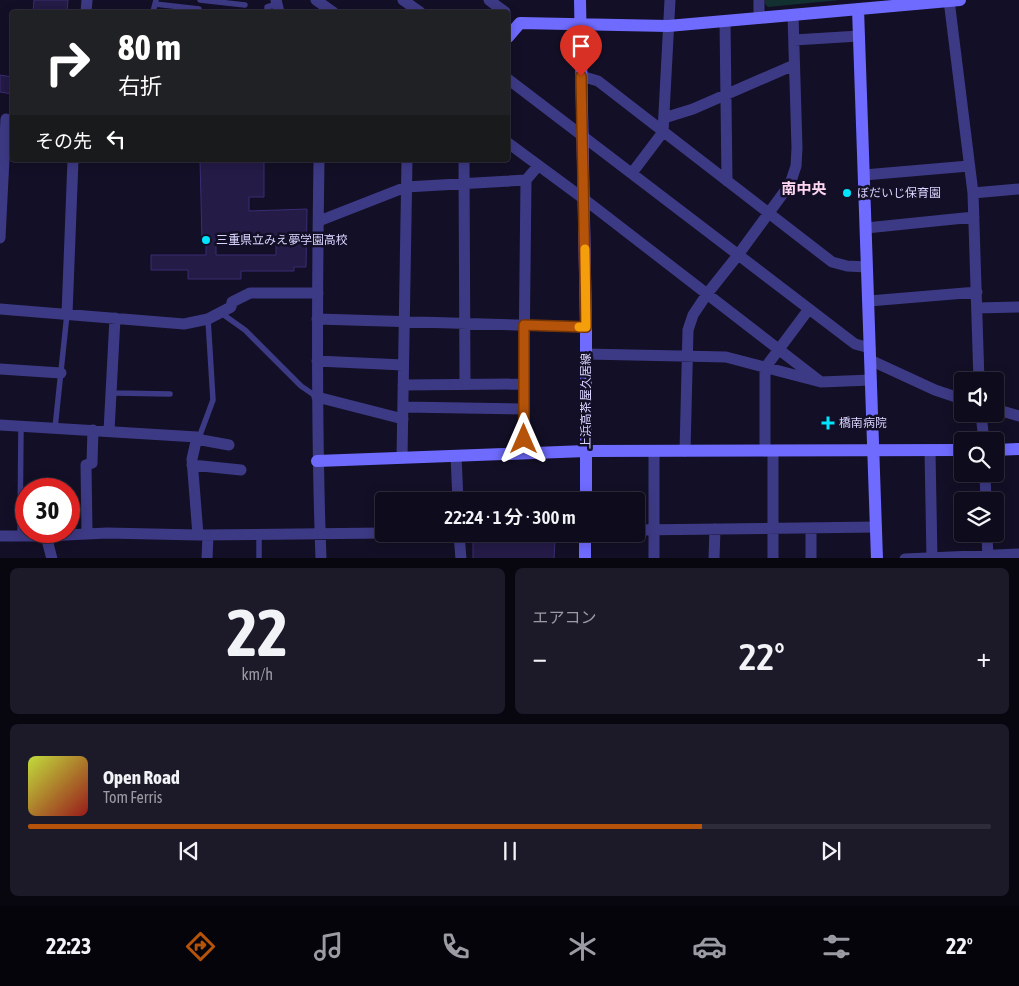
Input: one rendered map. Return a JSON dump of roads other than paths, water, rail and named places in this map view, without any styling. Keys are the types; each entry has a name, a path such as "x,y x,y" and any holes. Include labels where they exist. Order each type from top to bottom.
{"street":[{"path":"316,0 330,10"},
{"path":"403,0 417,10"},
{"path":"489,0 502,10"},
{"name":"上浜高茶屋久居線","path":"580,0 586,327 586,492"},
{"path":"632,173 663,132 670,0"},
{"path":"759,0 759,18"},
{"path":"510,16 520,23 668,26 953,0 973,193 979,372"},
{"path":"858,9 877,558"},
{"path":"685,451 689,325 693,315 707,294 770,213 790,184 796,166 793,15"},
{"path":"725,21 727,181"},
{"path":"510,35 520,23"},
{"path":"794,40 859,36"},
{"path":"664,118 693,109 794,65"},
{"path":"581,76 598,82 832,262 848,266 867,267"},
{"path":"510,81 855,344 935,390 954,396"},
{"path":"0,238 6,119"},
{"path":"510,145 584,199 777,350 821,382"},
{"path":"67,314 73,162"},
{"path":"320,162 316,362 317,462 321,558"},
{"path":"402,458 407,162"},
{"path":"464,162 465,384"},
{"path":"524,453 526,180 538,166"},
{"path":"864,175 969,166"},
{"path":"319,221 406,187 526,180"},
{"path":"973,193 1019,189"},
{"path":"866,228 974,217"},
{"path":"869,301 977,292"},
{"path":"0,309 184,324 208,318 231,307 232,302 250,293 318,293"},
{"path":"977,308 1019,306"},
{"path":"773,558 765,368 809,309"},
{"path":"109,431 115,318"},
{"path":"317,319 586,327"},
{"path":"586,354 726,358 821,382 872,380"},
{"path":"316,362 404,364"},
{"path":"0,369 61,373"},
{"path":"403,385 524,384"},
{"path":"317,397 403,420"},
{"path":"403,407 524,410"},
{"path":"1004,412 1019,416"},
{"path":"0,425 197,438 229,445"},
{"path":"87,533 86,465 92,463 93,430"},
{"path":"197,438 192,465 207,558"},
{"path":"930,450 932,558"},
{"path":"317,462 586,451 954,450"},
{"path":"1004,450 1019,450"},
{"path":"654,451 654,558"},
{"path":"456,456 458,492"},
{"path":"192,465 241,470"},
{"path":"645,530 876,527"},
{"path":"811,528 811,558"},
{"path":"714,558 715,529"},
{"path":"80,534 203,535 375,533"},
{"path":"0,536 15,536"},
{"path":"460,542 461,558"},
{"path":"585,542 585,558"},
{"path":"987,542 988,557"},
{"path":"48,543 52,558"},
{"path":"905,558 988,557 1019,554"}],"lane":[{"path":"200,0 245,4"},
{"path":"155,2 194,10"},
{"path":"267,10 267,6 277,5"},
{"path":"220,312 245,330 301,386 317,397"},
{"path":"55,428 67,314"},
{"path":"197,438 208,418 213,400 208,318"},
{"path":"111,391 115,393 170,394"},
{"path":"20,426 20,478"},
{"path":"259,534 259,558"}],"place":[{"name":"ぼだいじ保育園","path":"847,193"},
{"name":"三重県立みえ夢学園高校","path":"206,240"},
{"name":"橋南病院","path":"828,423"}],"district":[{"name":"南中央","path":"804,188"}]}
